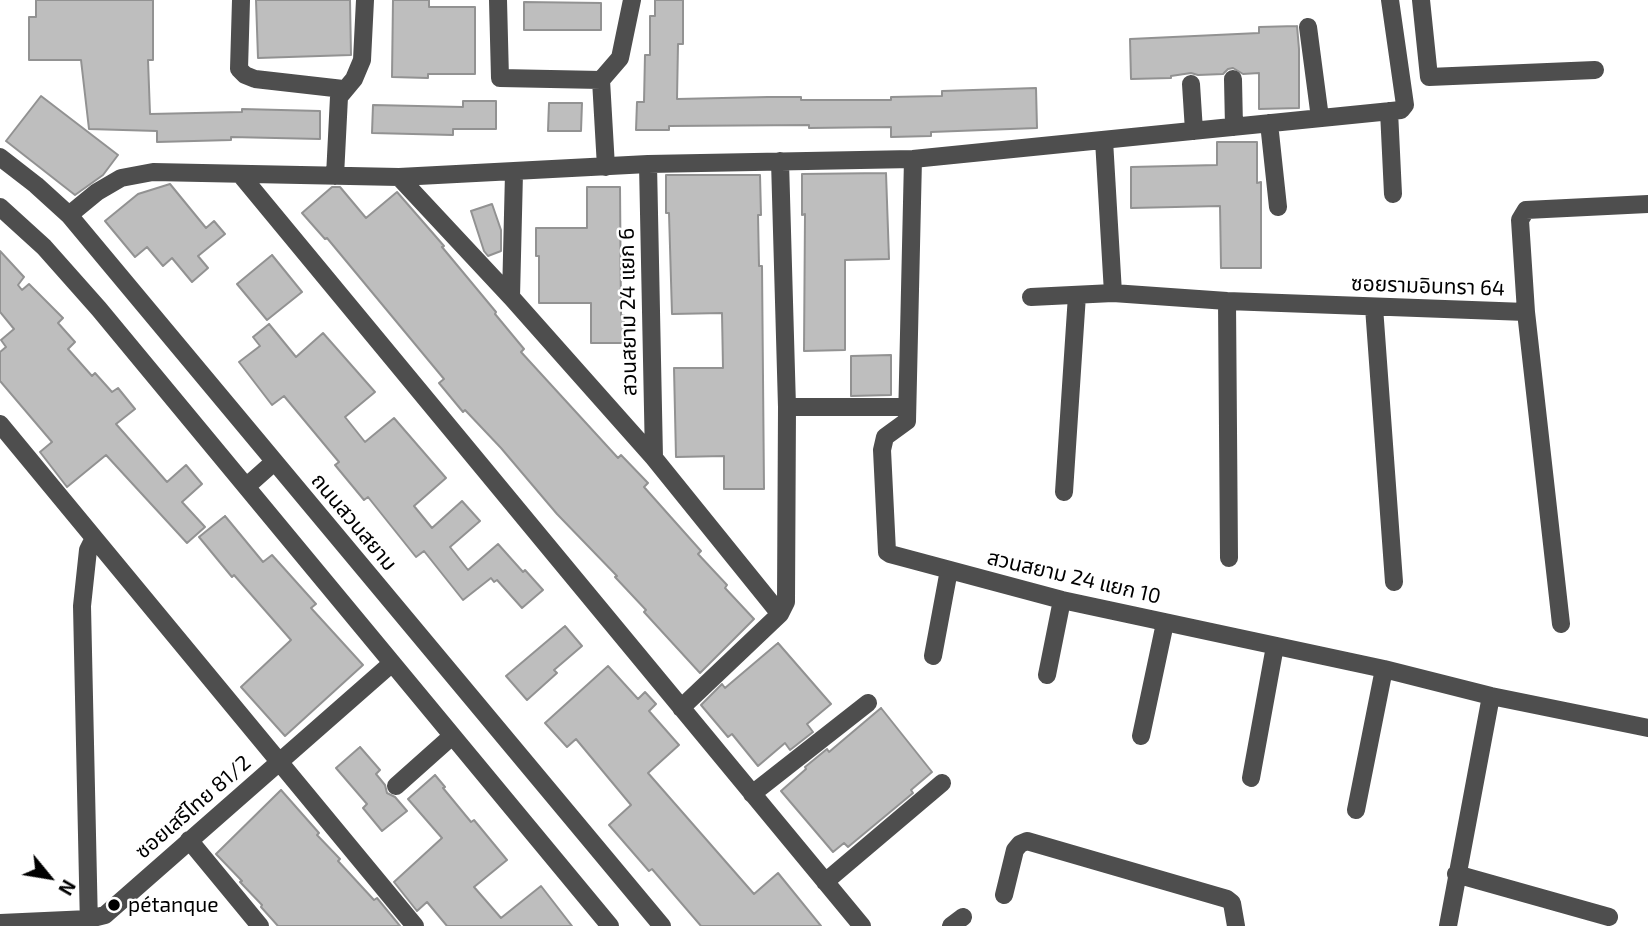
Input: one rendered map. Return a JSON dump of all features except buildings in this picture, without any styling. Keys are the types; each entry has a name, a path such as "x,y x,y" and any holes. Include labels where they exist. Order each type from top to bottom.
{"street":[{"path":"242,0 239,69 245,75 255,79 343,89"},
{"path":"335,176 339,97 354,79 362,60 365,0"},
{"path":"498,0 499,78 601,80"},
{"path":"606,167 601,80 620,58 632,0"},
{"path":"69,215 97,192 121,178 138,173 398,177 648,164 913,159 1401,110 1405,105 1390,0"},
{"path":"1421,0 1429,77 1595,70"},
{"path":"1308,27 1320,118"},
{"path":"1233,79 1234,127"},
{"path":"1191,84 1194,131"},
{"path":"1389,111 1393,194"},
{"path":"1269,123 1278,207"},
{"path":"1104,140 1113,293"},
{"name":"ถนนสวนสยาม","path":"0,157 69,215 662,926"},
{"path":"787,407 908,407 913,159"},
{"path":"681,708 780,614 786,602 787,407 780,161"},
{"name":"สวนสยาม 24 แยก 6","path":"648,164 654,458"},
{"path":"511,297 514,173"},
{"path":"240,174 862,926"},
{"path":"398,177 511,297 654,458 780,614"},
{"name":"ซอยรามอินทรา 64","path":"1031,298 1113,293 1227,301 1526,312 1520,220 1522,213 1526,210 1648,204"},
{"path":"0,206 44,247 247,486 451,737 610,926"},
{"path":"1064,492 1077,295"},
{"path":"1227,301 1229,558"},
{"path":"1374,307 1394,582"},
{"path":"1526,312 1561,624"},
{"name":"สวนสยาม 24 แยก 10","path":"908,407 906,422 886,437 882,450 887,552 1062,600 1384,669 1491,696 1648,728"},
{"path":"0,424 415,926"},
{"path":"247,486 274,462"},
{"path":"0,923 99,922 82,606 88,550 94,538"},
{"path":"933,656 949,570"},
{"path":"1047,675 1062,600"},
{"path":"1141,736 1166,622"},
{"path":"1251,778 1275,646"},
{"name":"ซอยเสรีไทย 81/2","path":"99,922 391,664"},
{"path":"1356,810 1384,669"},
{"path":"1448,926 1491,696"},
{"path":"752,794 868,703"},
{"path":"396,786 451,737"},
{"path":"825,882 942,783"},
{"path":"189,840 260,926"},
{"path":"1004,895 1015,850 1027,841 1227,899 1234,909 1236,926"},
{"path":"1456,874 1609,916"}],"place":[{"name":"pétanque","path":"114,905"}]}
